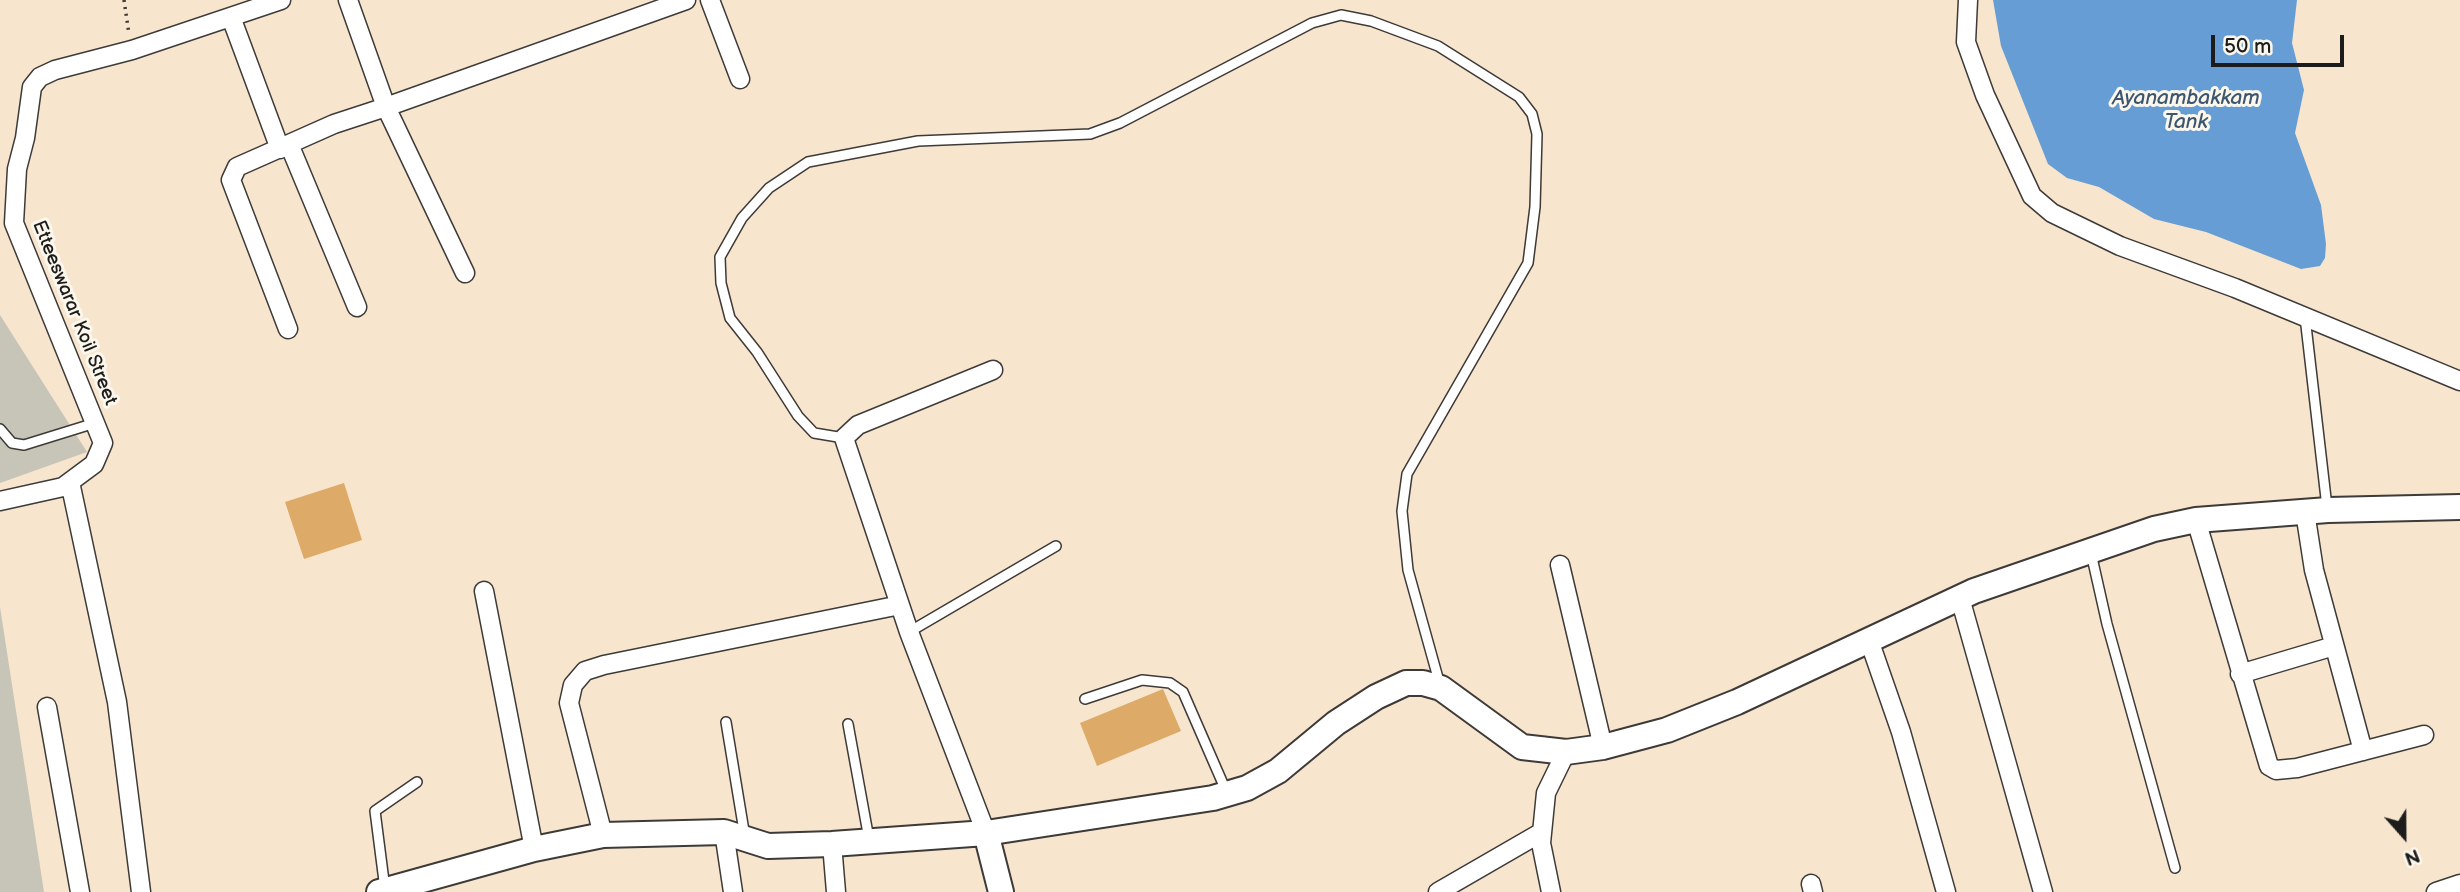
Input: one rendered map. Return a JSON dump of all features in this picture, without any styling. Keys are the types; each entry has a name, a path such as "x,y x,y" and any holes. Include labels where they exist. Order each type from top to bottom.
{"street":[{"name":"Etteeswarar Koil Street","path":"0,501 63,487 94,464 103,443 14,223 13,198 32,87 40,77 132,50 281,0"},
{"path":"348,0 386,107 465,274"},
{"path":"288,329 231,180 237,167 334,124 686,0"},
{"path":"710,0 740,79"},
{"path":"1968,0 1966,42 2011,155 2032,196 2052,213 2120,246 2305,317 2460,381"},
{"path":"231,17 357,307"},
{"path":"993,370 858,425 844,438 909,632 986,833 1001,892"},
{"path":"70,482 117,702 141,892"},
{"path":"382,891 534,849 603,835 735,835 768,846 832,844 986,833 1157,809 1227,794 1278,771 1336,723 1376,697 1406,684 1423,683 1441,688 1522,747 1566,752 1602,747 1667,730 1960,598 2154,530 2196,520 2316,511 2460,508"},
{"path":"2316,511 2314,570 2363,751"},
{"path":"2196,520 2269,766 2276,770 2297,768 2424,735"},
{"path":"1560,565 1602,747"},
{"path":"484,591 534,849"},
{"path":"1960,598 2043,892"},
{"path":"603,835 569,703 573,685 585,671 900,605"},
{"path":"1869,640 1901,732 1946,892"},
{"path":"2240,674 2334,646"},
{"path":"47,707 80,892"},
{"path":"1551,892 1541,843 1546,793 1566,752"},
{"path":"1438,892 1542,832"},
{"path":"733,892 735,835"},
{"path":"832,844 836,892"},
{"path":"2436,892 2460,884"}],"lane":[{"path":"844,438 814,433 798,416 757,352 730,318 721,283 720,257 742,218 779,182 808,162 918,141 1090,134 1120,123 1312,23 1341,15 1371,21 1438,46 1520,97 1532,114 1537,134 1535,207 1528,263 1408,474 1402,511 1408,570 1441,688"},
{"path":"2305,317 2316,511"},
{"path":"0,429 12,443 24,445 95,423"},
{"path":"909,632 1056,546"},
{"path":"2091,551 2107,624 2175,868"},
{"path":"1085,699 1142,680 1170,683 1183,692 1227,794"},
{"path":"726,722 735,835"},
{"path":"848,724 869,841"},
{"path":"382,891 375,811 417,782"}],"path":[{"path":"124,0 132,50"}],"shaded area":[{"path":"0,315 87,452 0,483"},
{"path":"0,607 44,892 0,892"}],"water":[{"name":"Ayanambakkam Tank","path":"1993,0 2297,0 2292,43 2304,90 2295,133 2321,205 2326,244 2325,258 2320,266 2301,269 2206,232 2154,219 2099,187 2067,178 2048,164 2001,46"}],"building":[{"path":"344,483 362,540 304,559 285,502"},
{"path":"1163,689 1181,731 1097,766 1080,723"}]}
